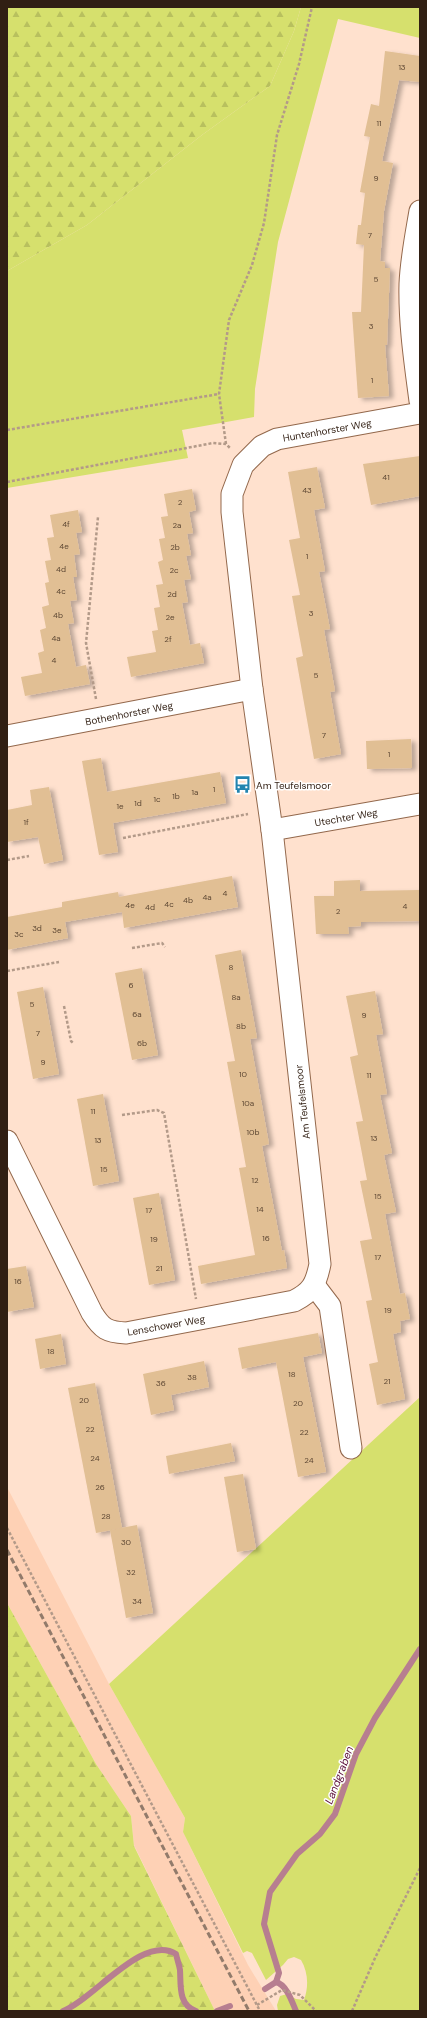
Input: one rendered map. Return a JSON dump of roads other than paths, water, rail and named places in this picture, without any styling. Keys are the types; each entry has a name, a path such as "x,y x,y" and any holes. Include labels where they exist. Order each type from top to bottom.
{"street":[{"path":"420,211 412,257 410,285 411,320 420,401"},
{"name":"Huntenhorster Weg","path":"243,465 262,446 277,439 420,413"},
{"name":"Am Teufelsmoor","path":"243,465 232,494 232,512 252,689 272,830 320,1264 314,1285"},
{"name":"Bothenhorster Weg","path":"7,736 252,689"},
{"name":"Utechter Weg","path":"272,830 420,804"},
{"name":"Lenschower Weg","path":"7,1141 92,1313 103,1328 114,1333 126,1333 294,1301 307,1294 314,1285"},
{"path":"314,1285 330,1306 351,1448"}],"waterway":[{"name":"Landgraben","path":"265,1989 276,1982 279,1973 264,1924 270,1892 297,1854 320,1834 335,1814 356,1754 375,1718 420,1649"},
{"name":"Landgraben","path":"63,2011 75,2005 118,1970 134,1960 149,1952 163,1950 176,1954 180,1970 183,1999 190,2008 196,2011"},
{"path":"276,1982 286,1990 296,2011"},
{"name":"Landgraben","path":"217,2011 230,2006"}],"railway":[{"path":"7,1550 249,2011"}],"place":[{"name":"Am Teufelsmoor","path":"243,785"}]}
